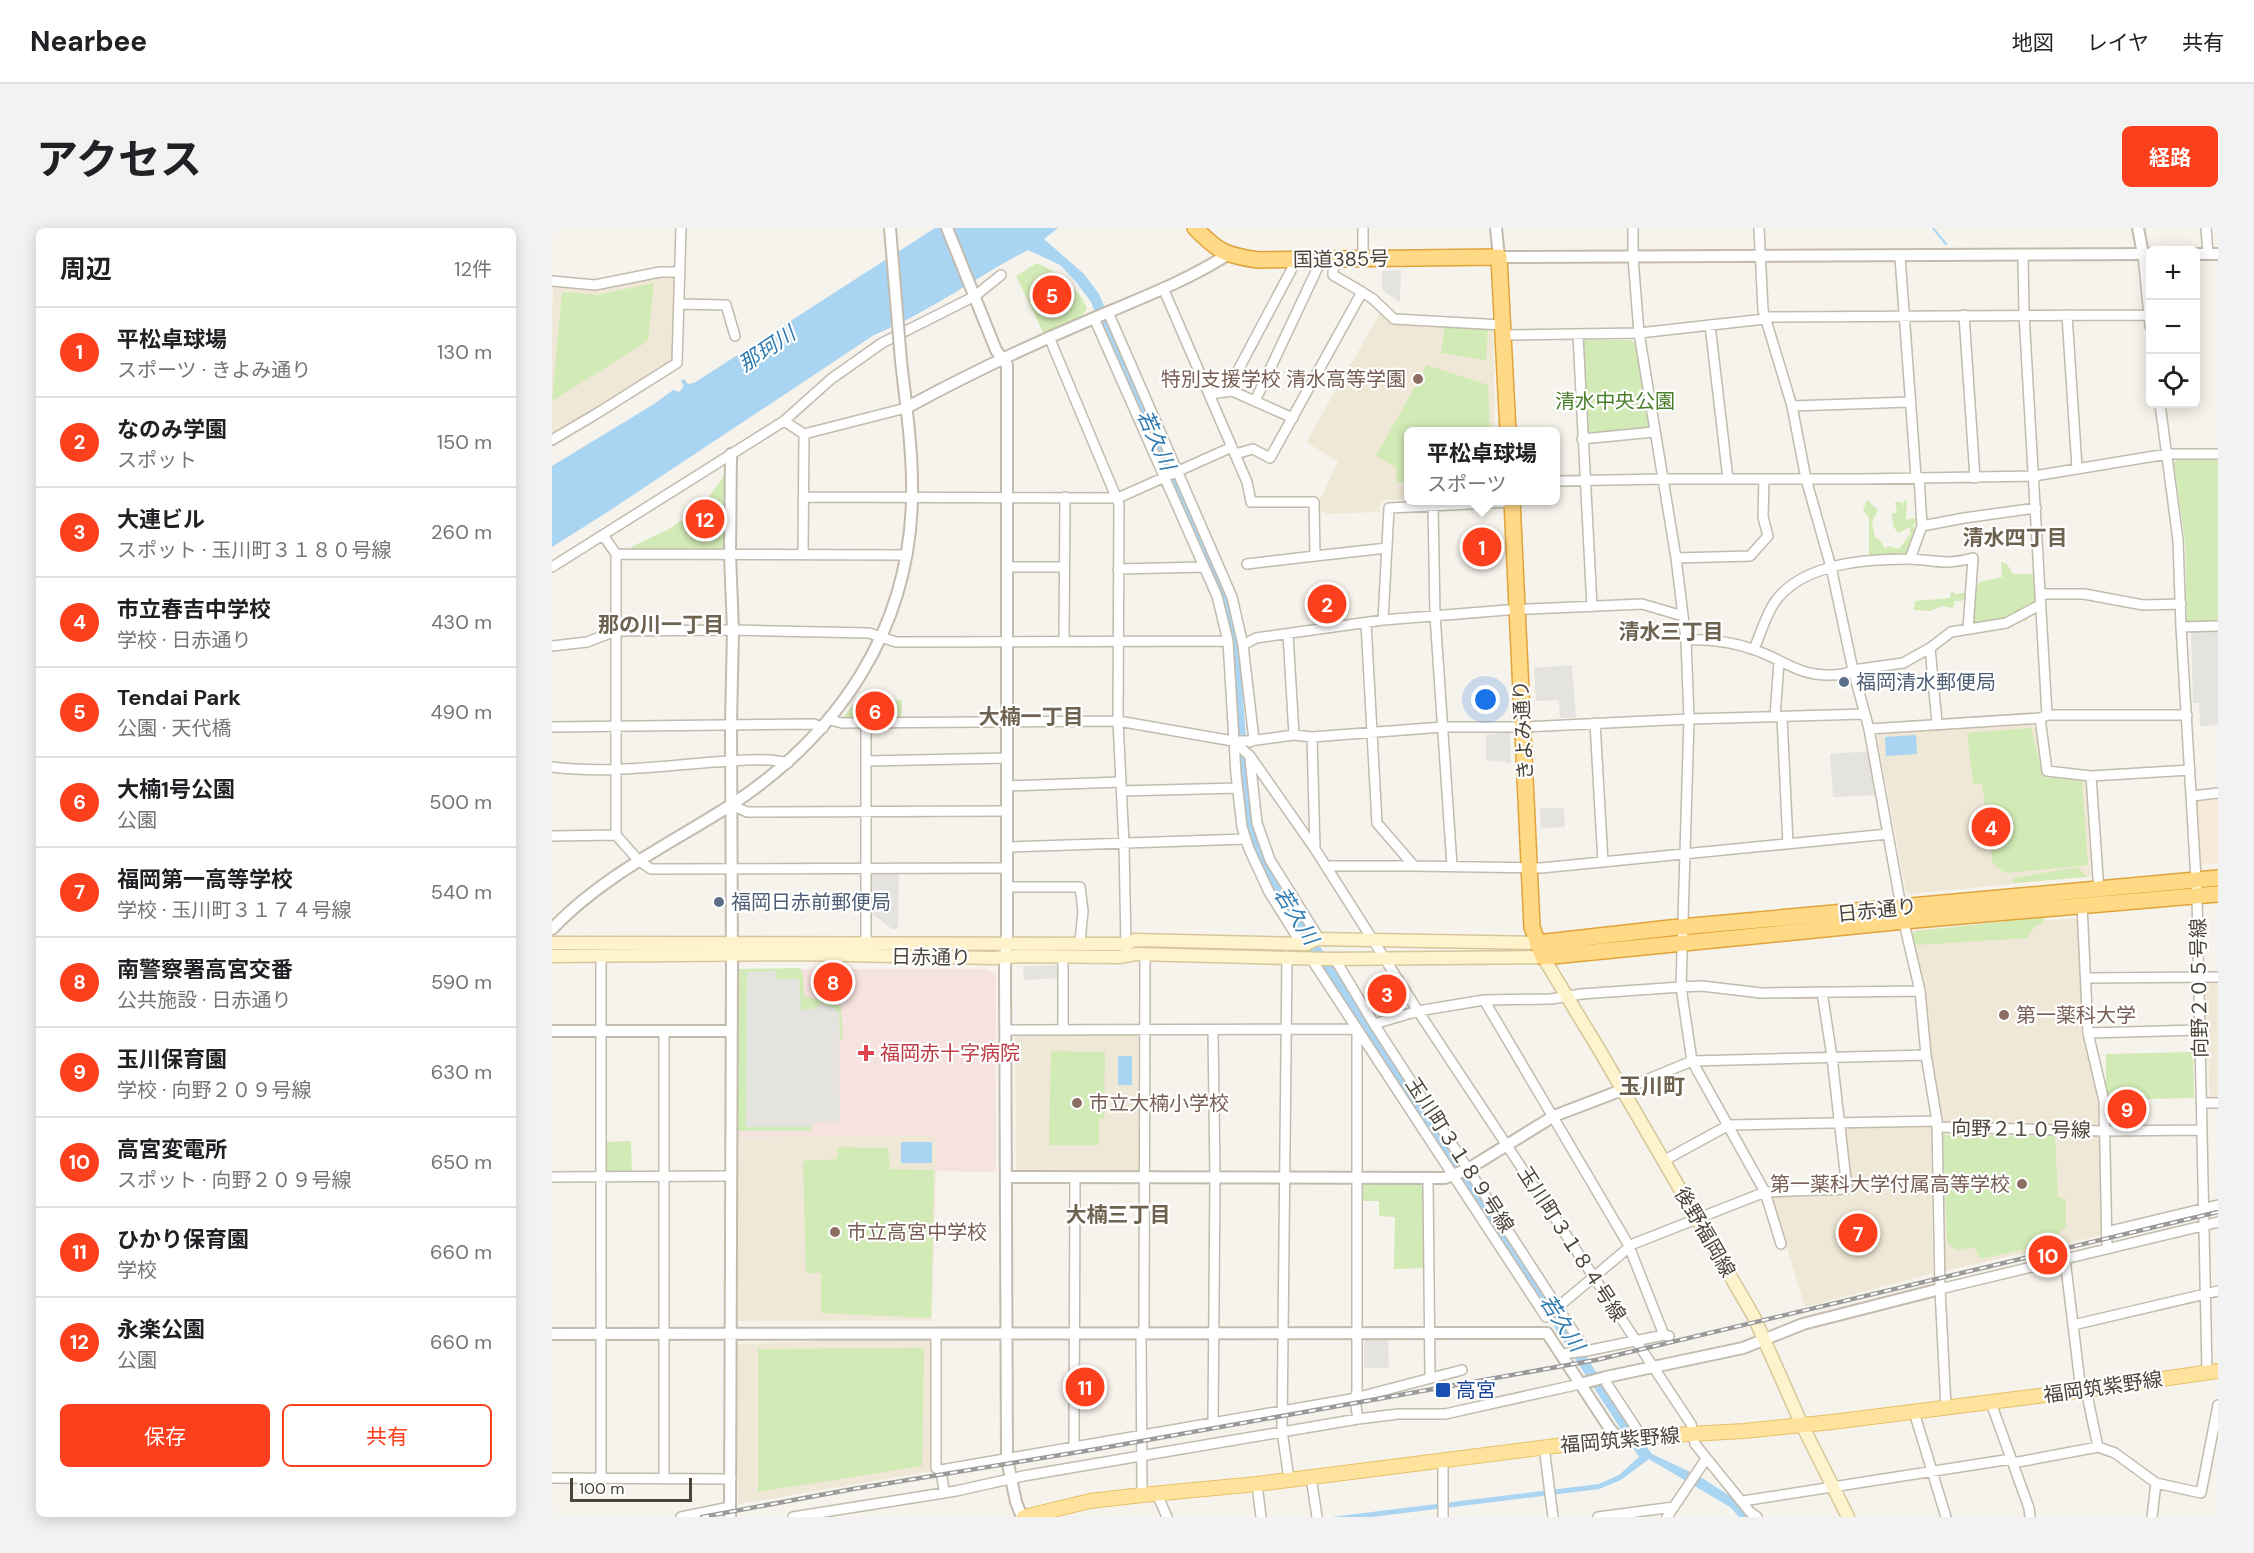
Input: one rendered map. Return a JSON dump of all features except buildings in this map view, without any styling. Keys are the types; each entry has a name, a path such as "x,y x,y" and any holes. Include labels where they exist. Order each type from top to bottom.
{"highway":[{"name":"国道385号","path":"1195,228 1212,245 1227,255 1258,260 1498,256"},
{"path":"1498,256 1508,427"},
{"name":"きよみ通り","path":"1512,505 1532,927 1540,950"},
{"name":"日赤通り","path":"1540,950 1682,944 1903,915 2099,896 2218,878"},
{"name":"日赤通り","path":"1540,950 1683,927 2082,905 2099,896 2218,894"}],"main road":[{"name":"日赤通り","path":"552,943 866,956 1006,958 1126,950 1135,940 1374,941 1540,950"},
{"name":"日赤通り","path":"552,956 601,956 866,942 1007,944 1080,942 1145,954 1332,959 1540,950"},
{"name":"後野福岡線","path":"1540,950 1764,1338 1802,1425 1848,1517"},
{"name":"福岡筑紫野線","path":"1023,1517 1090,1501 1257,1484 1633,1437 1802,1425 1991,1403 2213,1371"}],"street":[{"path":"552,440 677,363 681,228"},
{"path":"552,929 588,897 639,861 731,805 788,764 827,724 861,675 881,636 892,607 906,555 912,497 890,228"},
{"path":"947,228 996,350 1007,365 1007,1459 1023,1517"},
{"path":"1363,228 1363,259"},
{"path":"1496,228 1498,256 1633,258 2146,254"},
{"path":"1633,228 1639,333 1676,558 1686,640 1689,719 1681,987 1692,1060 1765,1192 1781,1244"},
{"path":"1759,228 1765,318 1792,406 1806,479 1831,567 1853,670 1869,729 1903,915 1920,991 1926,1055 1937,1124 1940,1289 1946,1408"},
{"path":"2138,228 2146,251"},
{"path":"2206,228 2213,254"},
{"path":"784,421 804,434 906,408 1002,358 1163,288 1210,266 1227,255"},
{"path":"2023,256 2024,314 2040,594 2043,717 2048,771 2091,776 2190,770"},
{"path":"1900,257 1910,402 1922,526 1910,559"},
{"path":"1334,259 1333,275 1373,299 1394,319 1502,330 1578,335 1639,333 1765,318 2024,314 2146,315"},
{"path":"1255,401 1317,270 1319,260"},
{"path":"1227,391 1296,261"},
{"path":"552,281 596,285 660,272 680,272"},
{"path":"552,567 784,421 831,379 882,343 1001,275"},
{"path":"1163,288 1247,482 1251,502 1314,502 1315,556"},
{"path":"803,497 1118,498 1178,471 1234,451 1253,449 1270,458 1362,292"},
{"path":"679,304 726,304 735,336"},
{"path":"1102,315 1178,471 1232,597 1243,645 1251,741 1249,755 1257,823 1270,860 1311,941"},
{"path":"1102,315 1164,478 1217,596 1228,641 1237,788 1246,839 1269,892 1311,941"},
{"path":"1964,315 1975,478"},
{"path":"2067,315 2077,468"},
{"path":"1710,325 1728,479"},
{"path":"1578,335 1592,607"},
{"path":"1049,337 1118,498 1118,721 1126,950"},
{"path":"1210,394 1232,391 1293,418"},
{"path":"1792,406 1910,402"},
{"name":"向野２０５号線","path":"2161,408 2178,540 2192,796 2197,896 2205,1294 2213,1371"},
{"path":"1582,439 1654,432"},
{"path":"803,554 804,434"},
{"path":"681,1517 730,1512 732,1479 730,1335 733,630 730,555 731,454"},
{"path":"1560,481 2034,476 2167,454 2218,454"},
{"path":"1676,558 1749,556 1768,536 1763,517 1764,479"},
{"path":"1064,642 1065,497"},
{"path":"1383,620 1389,508 1432,505 1436,615 1452,866"},
{"path":"1922,526 2036,508"},
{"path":"603,535 616,554 616,836 639,861 651,869 1007,868"},
{"path":"1247,564 1387,548"},
{"path":"616,554 906,555"},
{"path":"1754,649 1778,597 1804,576 1831,567 1910,559 1948,562 1973,558 1968,629"},
{"path":"1007,567 1064,567"},
{"path":"1118,569 1204,567"},
{"path":"2040,594 2084,594 2143,605 2181,604"},
{"path":"1243,645 1256,638 1366,622 1436,615 1642,604 1683,616"},
{"path":"1686,640 1713,639 1754,649 1805,673 1818,675 1848,673 1853,670 1903,663 1930,648 1951,632 2006,623 2040,605"},
{"path":"1366,622 1377,823 1414,866"},
{"path":"2181,627 2218,626"},
{"path":"552,646 587,642 616,631 733,630 869,633 896,642 1228,641"},
{"path":"1288,634 1294,735"},
{"path":"1930,648 1938,723"},
{"path":"1779,662 1779,717 1788,844"},
{"path":"552,727 1118,721 1234,741 1251,741 1294,735 1312,737 1443,727 1523,727 1864,714"},
{"path":"1869,729 2043,717 2187,715"},
{"path":"866,723 866,956"},
{"path":"1595,723 1603,862"},
{"path":"1312,737 1315,849"},
{"name":"玉川町３１８４号線","path":"1234,741 1249,755 1315,849 1418,1011 1692,1425 1695,1444 1750,1512 1757,1517"},
{"path":"867,761 1007,758"},
{"path":"552,767 616,771 731,761 773,760 788,764"},
{"path":"2091,776 2099,896"},
{"path":"1007,786 1237,788"},
{"path":"2192,796 2218,793"},
{"path":"731,805 747,812 1008,812"},
{"path":"1326,867 1530,867 1685,855 1888,834"},
{"path":"552,836 616,836"},
{"path":"1007,847 1246,839"},
{"path":"1008,887 1080,887 1083,911 1080,942"},
{"path":"2082,905 2088,1033 2104,1101 2107,1249"},
{"path":"1142,1495 1145,954"},
{"path":"601,956 601,1478"},
{"path":"1063,956 1063,1029"},
{"path":"1287,956 1282,1431 1289,1479"},
{"name":"玉川町３１８９号線","path":"1310,957 1546,1317"},
{"name":"玉川町３１８９号線","path":"1332,959 1586,1351"},
{"path":"2086,978 2218,977"},
{"path":"1374,1024 1418,1011 1484,1000 1551,999 1681,987 1702,986 1761,993 1920,991"},
{"path":"1633,1437 1610,1429 1566,1354 1547,1333 1544,1323 1548,1320 1546,1317 1629,1245 1765,1192 1847,1189 1832,1057 1821,992"},
{"path":"1484,1000 1629,1245 1667,1336 1566,1354"},
{"path":"1006,1030 1357,1029 1356,1397 1358,1419"},
{"path":"1213,1030 1215,1177 1213,1423"},
{"path":"2088,1033 2199,1030"},
{"path":"552,1031 730,1031"},
{"path":"664,1031 664,1478"},
{"path":"1006,1177 1428,1179 1455,1175 1508,1146 1554,1116 1692,1060 1926,1055"},
{"path":"2202,1103 2218,1102"},
{"name":"向野２１０号線","path":"1729,1125 1937,1124 2105,1131 2202,1130"},
{"path":"1663,1161 1729,1125"},
{"path":"552,1177 730,1176"},
{"path":"1074,1447 1075,1178"},
{"path":"1428,1179 1430,1377"},
{"path":"2106,1232 2218,1205"},
{"path":"793,1517 1282,1431 1398,1414 1445,1414 1604,1377 1719,1354 1743,1348 1803,1324 2218,1222"},
{"path":"2065,1259 2084,1390 2098,1447"},
{"path":"2073,1325 2218,1291"},
{"path":"552,1334 1547,1333"},
{"path":"936,1334 936,1468 941,1470 1284,1411 1356,1397 1462,1370"},
{"path":"1604,1377 1633,1437"},
{"path":"1991,1403 2030,1517"},
{"path":"1743,1501 2098,1447 2115,1453 2156,1483 2200,1492 2218,1409"},
{"path":"1914,1412 1946,1517"},
{"path":"1544,1447 1553,1517"},
{"path":"1667,1517 1706,1459"},
{"path":"1443,1460 1444,1509"},
{"path":"941,1470 944,1491"},
{"path":"1311,1477 1317,1517"},
{"path":"552,1478 732,1479"},
{"path":"2152,1517 2156,1483"},
{"path":"1257,1484 1261,1517"},
{"path":"1157,1494 1167,1517"},
{"path":"1598,1517 1674,1507"}],"shaded area":[{"path":"1401,270 1400,302 1382,290 1382,271"},
{"path":"661,277 676,278 675,355 670,363 552,435 554,286 598,289"},
{"name":"特別支援学校 清水高等学園","path":"1382,310 1395,323 1493,327 1495,427 1404,427 1404,499 1385,500 1380,504 1380,512 1327,514 1316,508 1338,462 1306,442"},
{"path":"2218,631 2218,725 2200,726 2199,703 2193,703 2191,632"},
{"path":"1572,665 1576,718 1560,718 1559,700 1536,701 1534,668"},
{"path":"2030,723 2036,728 2045,775 2085,778 2092,876 1909,894 1906,891 1877,736 1880,733"},
{"path":"1510,732 1511,763 1486,760 1486,735"},
{"path":"1872,751 1879,795 1833,797 1830,754"},
{"path":"2218,797 2218,863 2201,865 2196,800"},
{"path":"1540,808 1564,808 1565,827 1541,828"},
{"path":"871,873 899,873 898,929 892,929 871,913"},
{"name":"第一薬科大学","path":"2079,918 2086,1046 2098,1095 2103,1235 1945,1271 1942,1130 1929,1066 1921,984 1911,933 1913,930"},
{"path":"1060,965 1060,978 1024,980 1023,966"},
{"name":"福岡赤十字病院","path":"740,969 988,969 996,975 996,1172 936,1171 937,1135 736,1138"},
{"path":"776,971 776,979 799,979 801,1010 814,1009 821,1004 834,1008 839,1014 840,1121 812,1122 812,1127 746,1127 747,972"},
{"path":"2205,980 2218,980 2218,1099 2210,1100"},
{"name":"市立大楠小学校","path":"1138,1033 1139,1172 1016,1171 1015,1035"},
{"path":"1931,1123 1933,1273 1805,1307 1770,1193 1848,1191 1842,1128"},
{"name":"市立高宮中学校","path":"937,1135 932,1321 736,1321 736,1138"},
{"path":"1364,1336 1388,1336 1389,1368 1364,1368"},
{"path":"934,1337 932,1471 738,1504 736,1344"}],"green space":[{"path":"1037,263 1066,281 1078,293 1087,308 1082,316 1044,334 1016,276"},
{"path":"654,283 648,341 552,401 562,292 597,295"},
{"path":"1445,325 1488,329 1486,360 1441,353"},
{"name":"清水中央公園","path":"1582,340 1630,340 1637,345 1650,430 1585,436"},
{"path":"1427,365 1488,385 1490,427 1404,427 1404,482 1397,482 1396,467 1376,456"},
{"path":"2218,459 2218,624 2191,625 2187,622 2185,543 2174,463 2176,460"},
{"path":"726,473 726,548 631,551 631,547 669,529 701,508"},
{"path":"1867,500 1878,510 1872,522 1875,537 1881,541 1885,549 1888,546 1899,549 1910,534 1910,527 1898,533 1893,526 1892,513 1897,513 1895,502 1901,502 1902,505 1907,500 1906,520 1912,518 1918,520 1913,526 1916,531 1912,536 1915,543 1910,555 1903,556 1900,553 1899,556 1869,560 1869,518 1863,510"},
{"path":"1496,537 1497,556 1469,558 1468,538"},
{"path":"2001,562 2007,564 2013,574 2033,574 2037,578 2039,600 2028,615 2027,621 2012,622 2014,627 1986,622 1968,627 1965,597 1962,601 1955,601 1953,608 1942,606 1930,611 1914,610 1915,601 1950,598 1951,591 1956,594 1969,592 1980,582 2002,577"},
{"path":"902,700 901,721 840,721 856,701"},
{"path":"2031,728 2043,777 2082,781 2088,865 2005,873 1993,864 1982,784 1973,784 1967,733"},
{"path":"2078,867 2087,877 2014,883 2013,878"},
{"path":"2044,917 2043,923 2035,926 2027,938 1916,945 1913,943 1913,933 1917,931"},
{"path":"800,968 803,975 804,996 841,1006 843,1037 840,1042 839,1014 814,1009 801,1010 775,979 776,971 746,1126 812,1127 811,1131 734,1131 736,973 740,969"},
{"path":"1051,1051 1105,1052 1104,1119 1099,1119 1099,1145 1049,1145"},
{"path":"2193,1052 2194,1098 2106,1100 2106,1054"},
{"name":"第一薬科大学付属高等学校","path":"1943,1135 2055,1136 2058,1197 2066,1199 2066,1226 2049,1244 1980,1259 1974,1247 1957,1250 1947,1243"},
{"path":"631,1141 632,1175 601,1175 602,1142"},
{"path":"838,1147 888,1148 890,1169 934,1170 931,1318 821,1313 821,1273 806,1273 803,1161 837,1159"},
{"path":"1362,1181 1416,1181 1427,1188 1427,1268 1394,1269 1395,1217 1379,1216 1379,1201 1362,1201"},
{"path":"924,1348 922,1466 758,1492 758,1349"}],"water":[{"path":"935,228 1058,228 1044,239 1084,274 1099,294 1227,591 1239,647 1251,800 1256,824 1306,925 1630,1424 1652,1454 1699,1476 1736,1500 1735,1502 1748,1517 1739,1517 1730,1507 1649,1459 1621,1480 1599,1489 1372,1517 1331,1517 1599,1484 1619,1475 1639,1457 1271,891 1247,839 1220,593 1091,302 1060,265 1028,250 933,306 874,335 552,547 552,466 673,390 679,392 684,386 681,381 684,379 688,384 694,383"},
{"path":"1916,735 1917,754 1886,756 1885,737"},
{"path":"1118,1056 1132,1056 1132,1085 1118,1085"},
{"path":"901,1142 932,1142 932,1163 901,1163"}],"waterway":[{"path":"1933,228 1946,244"}],"railway":[{"path":"702,1517 1596,1360 2218,1212"}],"place":[{"name":"Tendai Park","path":"1052,295"},
{"name":"特別支援学校 清水高等学園","path":"1418,379"},
{"name":"永楽公園","path":"705,519"},
{"name":"平松卓球場","path":"1482,547"},
{"name":"なのみ学園","path":"1327,604"},
{"name":"福岡清水郵便局","path":"1844,682"},
{"name":"大楠1号公園","path":"875,711"},
{"name":"市立春吉中学校","path":"1991,827"},
{"name":"福岡日赤前郵便局","path":"719,902"},
{"name":"南警察署高宮交番","path":"833,982"},
{"name":"大連ビル","path":"1387,994"},
{"name":"第一薬科大学","path":"2004,1015"},
{"name":"福岡赤十字病院","path":"866,1053"},
{"name":"市立大楠小学校","path":"1077,1103"},
{"name":"玉川保育園","path":"2127,1109"},
{"name":"第一薬科大学付属高等学校","path":"2022,1184"},
{"name":"市立高宮中学校","path":"835,1232"},
{"name":"福岡第一高等学校","path":"1858,1233"},
{"name":"高宮変電所","path":"2048,1255"},
{"name":"ひかり保育園","path":"1085,1387"},
{"name":"高宮","path":"1443,1390"}],"district":[{"name":"清水四丁目","path":"2015,538"},
{"name":"那の川一丁目","path":"661,625"},
{"name":"清水三丁目","path":"1671,632"},
{"name":"大楠一丁目","path":"1031,717"},
{"name":"玉川町","path":"1652,1086"},
{"name":"大楠三丁目","path":"1118,1215"}],"water label":[{"name":"那珂川","path":"767,349"},
{"name":"若久川","path":"1156,440"},
{"name":"若久川","path":"1296,916"},
{"name":"若久川","path":"1562,1323"}]}
